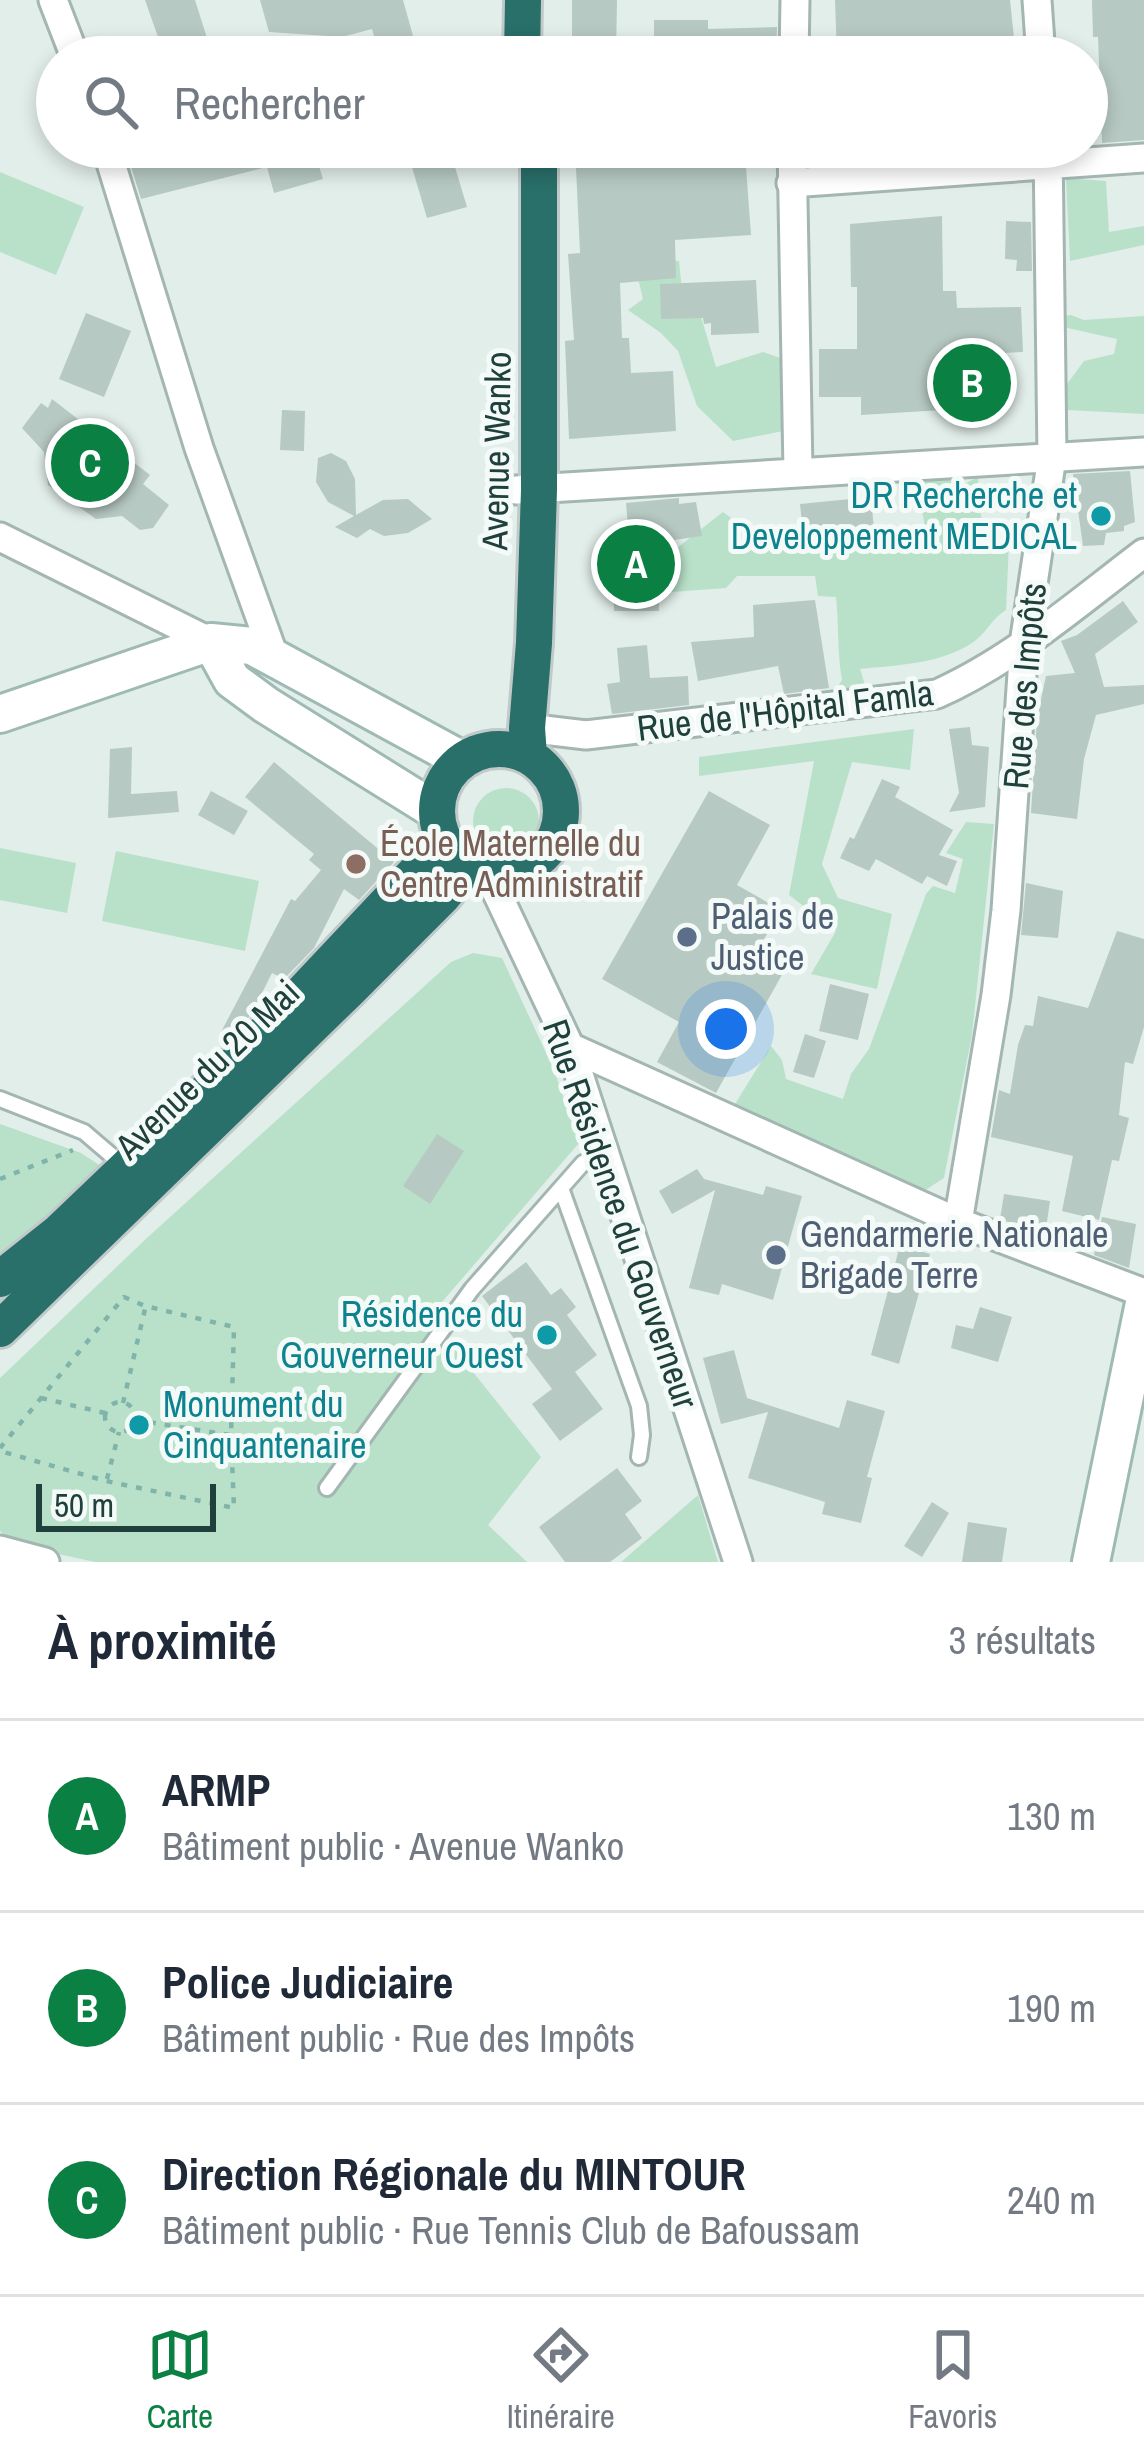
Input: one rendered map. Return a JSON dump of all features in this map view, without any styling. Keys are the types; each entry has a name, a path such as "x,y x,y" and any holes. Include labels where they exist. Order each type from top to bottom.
{"highway":[{"path":"522,36 523,0"},
{"path":"539,0 539,36"},
{"name":"Avenue Wanko","path":"520,744 535,643 527,490 521,168"},
{"name":"Avenue Wanko","path":"527,490 538,168"},
{"path":"520,744 556,784 561,823 542,857 506,873 459,847 443,782 462,760 520,744"},
{"name":"Avenue du 20 Mai","path":"0,1279 135,1178 348,992 443,896 459,847"},
{"name":"Avenue du 20 Mai","path":"0,1329 135,1178"}],"street":[{"path":"53,0 67,36"},
{"path":"794,36 795,0"},
{"path":"1037,0 1040,36"},
{"path":"1108,157 1144,158"},
{"path":"112,168 199,448 274,656"},
{"path":"791,168 798,471"},
{"path":"791,183 934,168"},
{"name":"Rue des Impôts","path":"958,1222 1006,910 1024,644 1052,457 1048,168"},
{"path":"527,490 1144,452"},
{"path":"0,537 211,642 252,646 274,656 462,760"},
{"name":"Rue de l'Hôpital Famla","path":"520,744 937,694 974,678 1024,644 1144,553"},
{"path":"0,714 211,642"},
{"path":"211,642 232,680 459,847"},
{"name":"Rue Résidence du Gouverneur","path":"459,847 570,1047 738,1562"},
{"path":"570,1047 958,1222 1144,1293"},
{"path":"1091,1562 1144,1304"},
{"path":"1,1549 45,1562"}],"lane":[{"path":"0,1099 92,1136 135,1178"},
{"path":"327,1488 472,1289 583,1163 606,1151"},
{"path":"561,1188 639,1406 639,1457"}],"path":[{"path":"0,1179 75,1149 92,1136"},
{"path":"124,1298 235,1327 234,1508 106,1481 0,1449 41,1398 124,1298"},
{"path":"124,1402 146,1306"},
{"path":"41,1398 106,1414"},
{"path":"124,1402 135,1420 118,1432 107,1425 106,1414 112,1405 124,1402"},
{"path":"135,1420 231,1436"},
{"path":"106,1481 118,1432"}],"green space":[{"path":"0,172 84,207 56,275 0,252"},
{"path":"1066,178 1106,181 1109,232 1144,226 1144,245 1070,261"},
{"path":"679,261 683,300 699,310 716,367 763,352 786,360 793,429 733,441 697,406 678,351 628,310 643,299 634,262"},
{"path":"1063,316 1084,320 1144,316 1144,414 1067,410 1067,384 1084,361 1114,354 1117,339 1063,327"},
{"path":"960,469 964,484 978,477 983,540 1009,543 1006,610 972,643 946,655 860,669 870,701 826,705 842,680 837,607 836,597 818,596 815,576 737,576 726,588 672,592 668,555 723,512 752,528 800,535 803,549 881,545 929,550 917,482"},
{"path":"914,729 910,770 852,762 822,864 838,898 892,914 877,989 811,974 836,931 789,895 814,761 699,776 699,757"},
{"path":"506,788 529,798 539,821 529,844 506,854 483,844 473,821 483,798"},
{"path":"966,822 994,824 972,1035 944,1178 924,1191 730,1112 771,1046 782,1060 786,1079 843,1099 851,1074 869,1049 926,894 933,886 955,893 963,859 946,853"},
{"path":"0,848 76,863 67,913 0,900"},
{"path":"116,851 259,881 245,951 102,921"},
{"path":"473,953 502,958 554,1070 579,1143 429,1317 541,1457 488,1525 527,1562 95,1562 12,1544 0,1531 0,1378 451,962"},
{"path":"0,1124 81,1153 107,1170 0,1263"},
{"path":"698,1495 718,1562 621,1562"}],"building":[{"path":"145,0 195,0 206,36 158,36"},
{"path":"260,0 403,0 413,36 374,36 372,29 346,36 269,32"},
{"path":"572,0 617,0 616,36 572,36"},
{"path":"835,0 1010,0 1014,36 836,36"},
{"path":"1092,0 1144,0 1144,140 1108,143 1108,36 1093,36"},
{"path":"654,20 708,20 708,29 777,27 777,36 654,36"},
{"path":"131,168 263,168 141,199"},
{"path":"267,168 320,168 323,179 274,193"},
{"path":"412,168 455,168 467,207 427,218"},
{"path":"576,168 746,168 751,235 675,240 676,278 620,283 622,338 629,338 631,373 673,371 676,431 569,439 565,341 574,340 568,254 580,253"},
{"path":"942,216 943,291 956,291 957,308 1021,307 1023,352 1003,353 1008,406 861,415 861,397 819,397 819,349 857,349 850,224"},
{"path":"1006,221 1031,222 1032,271 1016,271 1017,260 1005,259"},
{"path":"756,280 759,333 711,335 711,323 704,324 703,318 661,319 660,284"},
{"path":"86,313 131,331 104,397 59,379"},
{"path":"52,399 150,475 143,484 169,505 153,528 140,530 122,516 96,519 48,485 44,452 22,428 41,403 48,408"},
{"path":"282,410 305,411 304,451 280,450"},
{"path":"331,453 346,461 355,479 356,515 383,500 408,499 432,519 408,533 384,536 370,529 357,538 335,527 354,516 328,502 316,482 318,458"},
{"name":"DR Recherche et Developpement MEDICAL","path":"1130,471 1135,522 1124,526 1124,531 1106,533 1104,545 1083,546 1073,474"},
{"path":"871,497 875,541 804,542 800,504"},
{"path":"679,498 679,504 696,502 702,536 660,542 659,611 614,611 611,540 629,538 626,503"},
{"path":"815,600 829,688 784,694 778,666 698,681 691,642 754,637 753,605"},
{"path":"1123,601 1138,622 1095,654 1104,687 1144,685 1144,704 1096,715 1084,759 1077,819 1031,813 1037,718 1046,676 1075,673 1061,641 1077,635"},
{"path":"647,645 650,678 688,676 689,705 612,714 607,684 620,682 617,648"},
{"path":"970,727 972,745 989,747 985,807 949,812 959,793 949,729"},
{"path":"132,747 131,794 177,791 179,812 108,818 110,749"},
{"path":"274,762 394,862 359,900 344,889 314,948 284,979 272,973 251,1015 230,1037 221,1032 291,899 295,901 321,870 309,860 314,854 245,797"},
{"path":"882,779 900,787 895,797 953,830 939,855 957,861 947,886 927,876 922,884 876,859 869,871 840,858"},
{"path":"211,791 248,811 234,835 198,815"},
{"path":"709,791 770,825 737,885 781,910 759,948 788,964 716,1093 657,1062 679,1022 602,979"},
{"path":"1026,883 1063,891 1058,938 1021,935"},
{"path":"1117,931 1144,939 1144,1027 1133,1064 1125,1062 1119,1115 1129,1118 1119,1161 1112,1160 1099,1220 1062,1211 1073,1156 991,1137 999,1090 1010,1094 1018,1045 1025,1025 1033,1026 1038,996 1088,1008"},
{"path":"830,984 869,994 858,1040 819,1031"},
{"path":"805,1034 826,1041 814,1078 793,1072"},
{"path":"437,1134 464,1151 430,1204 403,1186"},
{"path":"697,1169 704,1179 763,1195 766,1186 802,1196 773,1300 722,1284 719,1295 689,1288 715,1190 672,1214 659,1191"},
{"path":"1004,1194 1050,1201 1045,1236 1000,1219"},
{"path":"1102,1217 1136,1224 1129,1268 1094,1255"},
{"path":"900,1245 930,1254 899,1364 871,1355"},
{"name":"Résidence du Gouverneur Ouest","path":"526,1262 551,1295 561,1288 576,1307 567,1315 597,1355 575,1372 603,1409 560,1441 532,1404 552,1389 482,1296"},
{"path":"980,1307 1012,1317 998,1362 951,1348 956,1325 973,1329"},
{"path":"734,1350 747,1398 839,1428 847,1400 885,1411 867,1477 872,1478 861,1523 822,1514 825,1502 748,1478 768,1412 721,1424 703,1358"},
{"path":"617,1468 642,1501 625,1514 642,1538 610,1562 565,1562 539,1527"},
{"path":"932,1502 949,1513 922,1557 904,1546"},
{"path":"968,1522 1007,1528 1002,1562 962,1562"}],"place":[{"name":"Police Judiciaire","path":"972,383"},
{"name":"Direction Régionale du MINTOUR","path":"90,463"},
{"name":"DR Recherche et Developpement MEDICAL","path":"1101,516"},
{"name":"ARMP","path":"636,564"},
{"name":"École Maternelle du Centre Administratif","path":"356,864"},
{"name":"Palais de Justice","path":"687,937"},
{"name":"Gendarmerie Nationale Brigade Terre","path":"776,1255"},
{"name":"Résidence du Gouverneur Ouest","path":"547,1335"},
{"name":"Monument du Cinquantenaire","path":"139,1425"}]}
